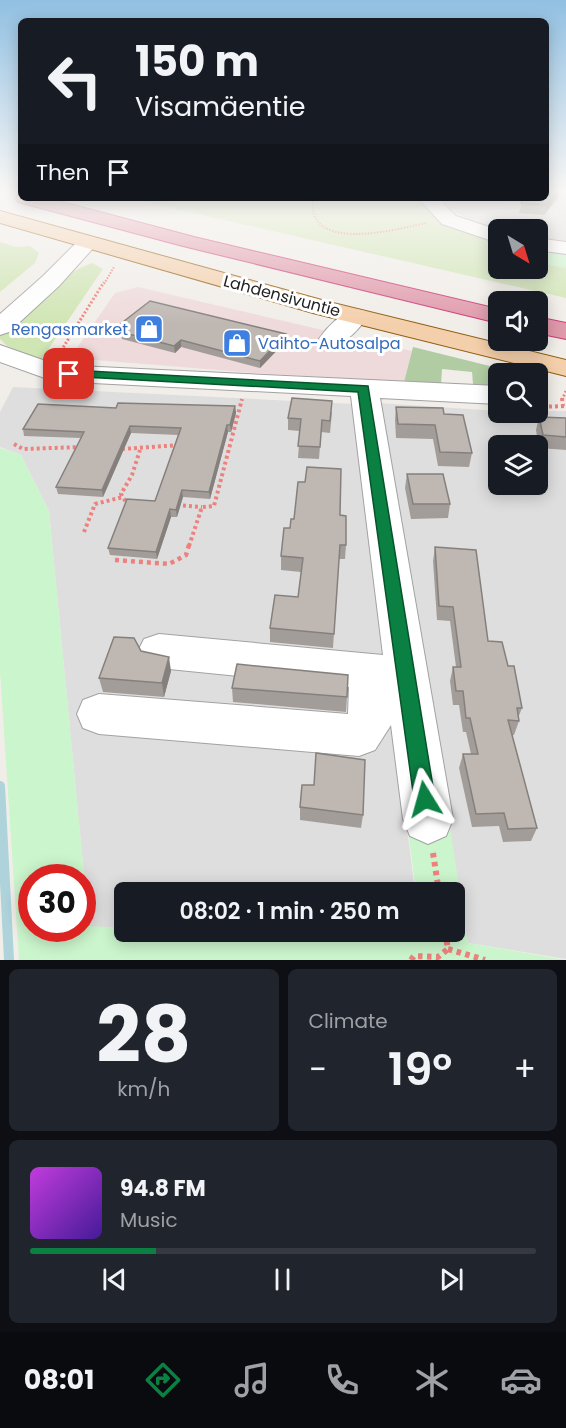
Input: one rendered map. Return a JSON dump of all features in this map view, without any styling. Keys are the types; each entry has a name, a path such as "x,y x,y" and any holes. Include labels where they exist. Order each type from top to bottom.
{"highway":[{"path":"167,235 289,267 488,314"},
{"path":"221,235 324,261 488,297"},
{"path":"548,310 566,314"},
{"path":"548,327 566,331"}],"main road":[{"name":"Lahdensivuntie","path":"53,235 104,252 566,368"}],"street":[{"path":"548,246 566,248"},
{"path":"0,327 51,281 87,258 104,252"},
{"path":"332,339 356,316"},
{"path":"0,353 53,373 488,395"},
{"path":"364,389 389,673 428,819"},
{"path":"159,651 389,673"},
{"path":"99,714 359,735 370,722 389,673"}],"path":[{"path":"58,356 104,252"},
{"path":"548,407 565,406 562,398 566,391"},
{"path":"169,505 214,506 243,393"},
{"path":"14,444 23,449 92,447"},
{"path":"116,448 140,450 166,445 188,445"},
{"path":"220,446 231,446"},
{"path":"136,502 126,502 121,495 132,475 140,450"},
{"path":"84,532 95,504 123,497"},
{"path":"115,560 169,564 186,555 202,507"},
{"path":"447,942 448,949"},
{"path":"411,960 414,956 438,957 448,949"},
{"path":"448,949 485,960"}],"shaded area":[{"path":"548,235 566,235 566,241 548,239"},
{"path":"138,287 412,351 404,382 70,358 115,293"},
{"path":"13,387 354,404 414,882 114,882 114,928 96,927 96,864 83,864 49,511 21,455 0,447 0,412"},
{"path":"380,403 488,410 488,423 548,423 548,411 566,411 566,959 468,943 465,926 465,882 457,882 375,407"}],"green space":[{"path":"289,235 485,235 488,236 488,279 548,279 548,249 566,251 566,298 548,294 548,291 535,291"},
{"path":"0,242 16,247 30,246 39,253 35,263 0,292"},
{"path":"548,249 566,251 566,268 548,265"},
{"path":"92,263 103,269 41,360 7,346 0,339 0,334 44,294 68,275"},
{"path":"413,347 488,366 488,385 473,384 472,372 442,369 441,385 404,382"},
{"path":"0,448 21,455 49,511 83,864 18,864 18,942 96,942 96,926 114,927 114,942 465,942 465,924 468,943 566,960 19,960 0,671"},
{"path":"450,828 458,882 415,882 408,830"}],"building":[{"path":"150,301 286,334 260,361 181,340 174,346 121,332 128,327 119,325"},
{"path":"292,398 332,401 330,421 322,420 320,447 298,446 301,419 288,418"},
{"path":"118,403 235,406 230,425 227,425 209,492 182,490 176,510 170,509 156,552 108,548 127,499 155,501 181,428 130,426 102,490 56,487 84,432 23,429 38,404 116,408"},
{"path":"396,407 443,408 444,414 463,415 472,453 440,452 435,425 398,424"},
{"path":"548,417 566,418 566,437 543,435 540,423 548,423"},
{"path":"307,467 341,469 340,515 346,516 346,545 340,545 334,634 270,628 275,595 298,597 303,558 281,556 284,528 290,528 291,519 294,519 298,482 305,482"},
{"path":"407,474 443,474 450,504 413,504"},
{"path":"435,547 476,550 488,641 502,642 508,666 514,666 522,708 517,708 519,721 508,720 537,828 508,829 504,813 476,814 463,754 478,754 470,718 466,718 463,691 456,691 453,667 461,667 453,607 439,606"},
{"path":"114,637 134,638 141,651 169,657 162,683 99,678"},
{"path":"237,664 348,675 347,697 232,688"},
{"path":"316,753 365,760 363,815 300,807 302,785 314,785"}],"waterway":[{"path":"0,786 9,960"}],"place":[{"name":"Rengasmarket","path":"149,329"},
{"name":"Vaihto-Autosalpa","path":"237,343"}],"route":[{"path":"69,374 364,389 425,799"}]}
